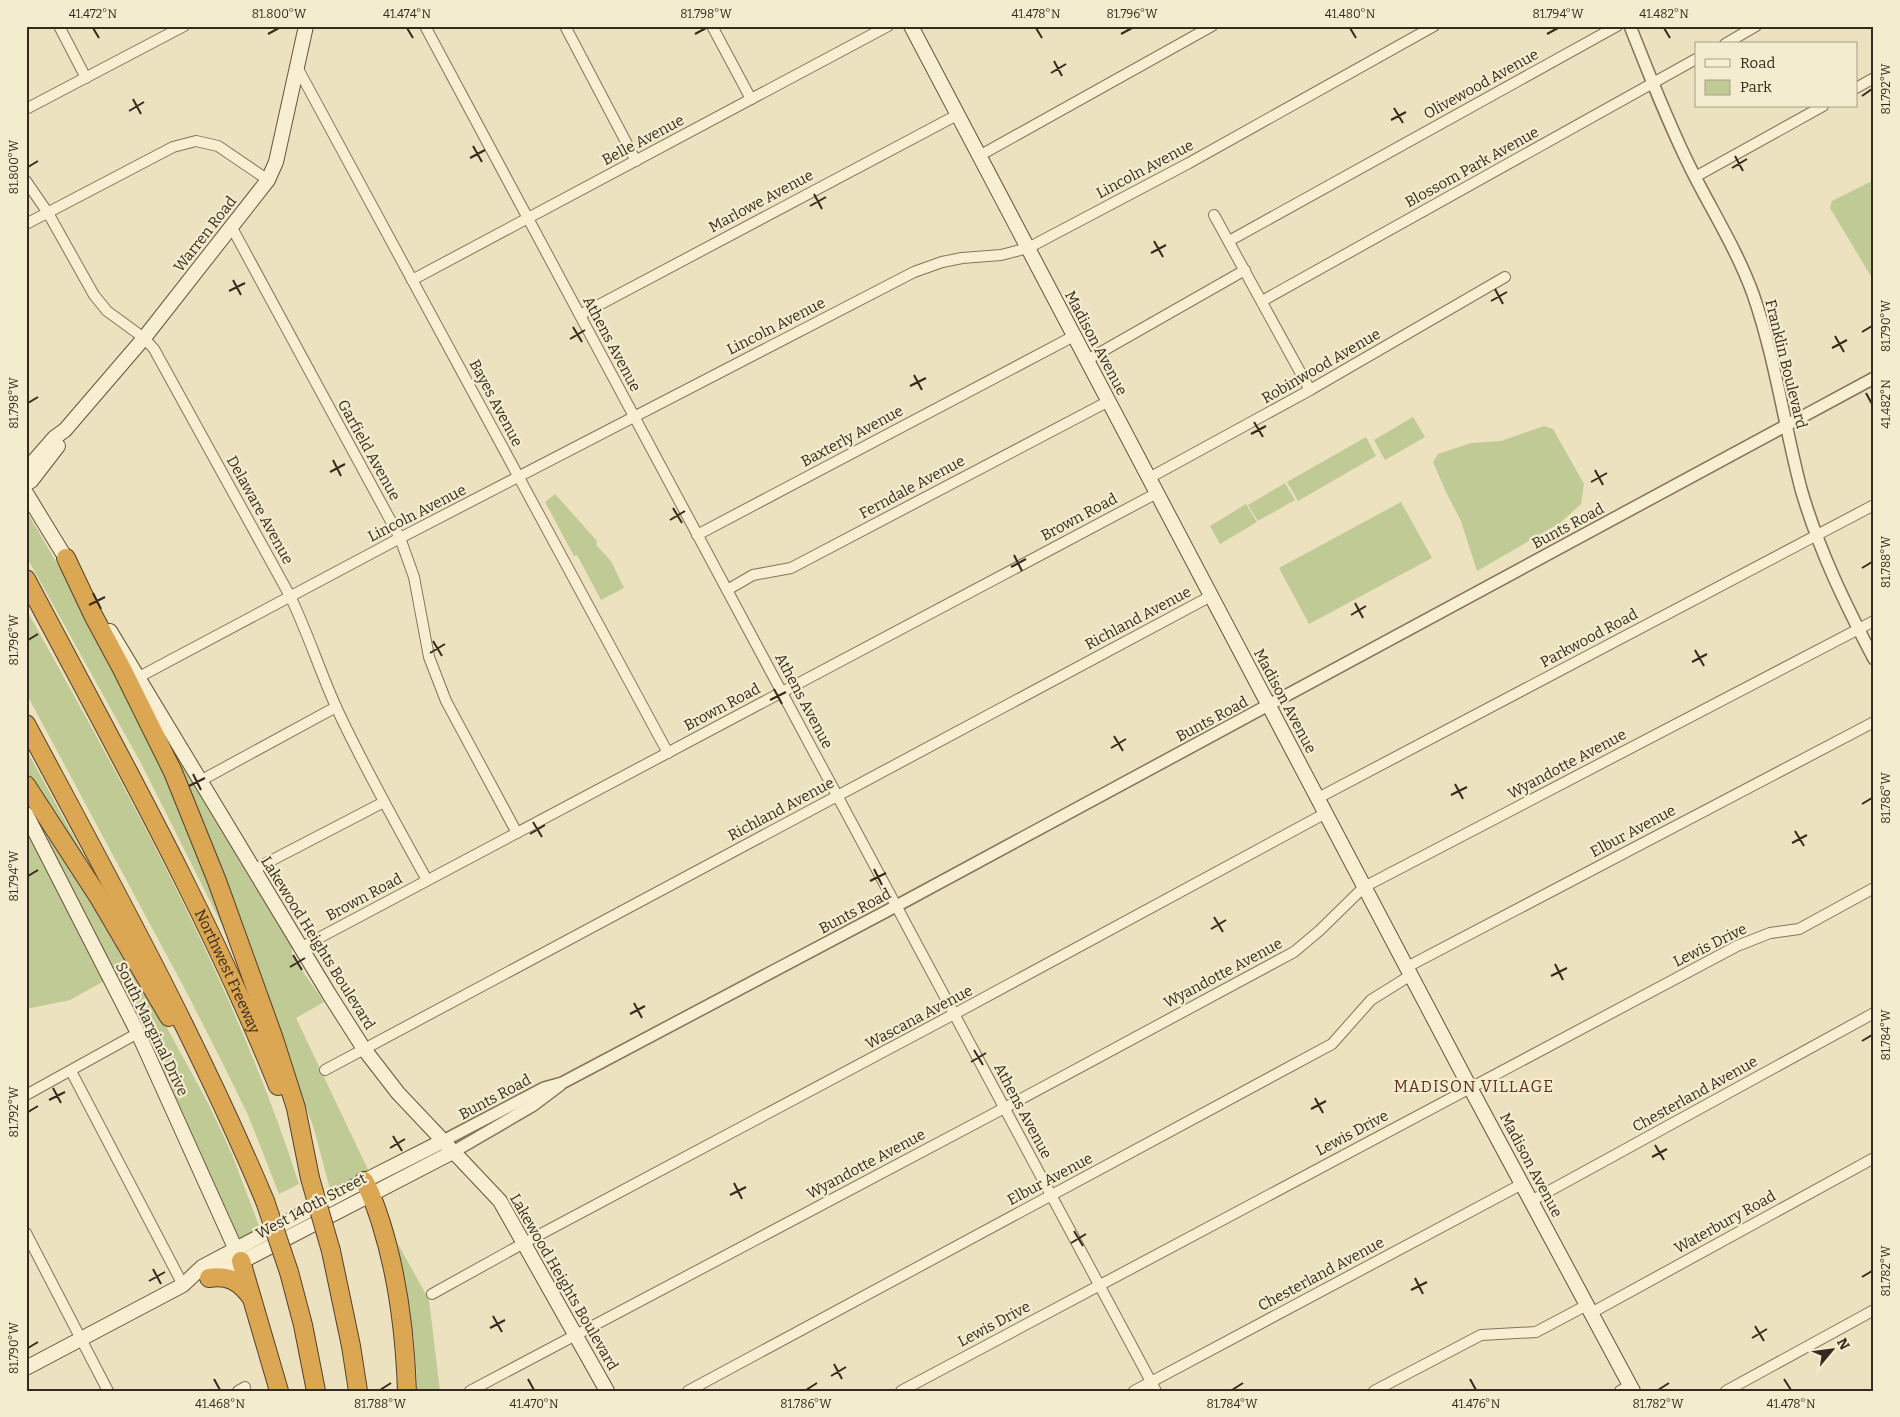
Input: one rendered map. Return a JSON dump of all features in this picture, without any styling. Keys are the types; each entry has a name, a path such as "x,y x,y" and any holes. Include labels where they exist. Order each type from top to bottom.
{"highway":[{"path":"66,558 173,772 217,881 291,1091 310,1178"},
{"name":"Northwest Freeway","path":"26,579 175,862 255,1030 282,1094 310,1178 331,1250 351,1346 358,1391"},
{"path":"26,724 172,998 235,1130 265,1202 289,1272 303,1325 316,1391"},
{"path":"26,785 98,896 180,1035 202,1060"},
{"path":"368,1187 387,1242 398,1290 406,1350 407,1391"},
{"path":"238,1256 253,1299 279,1391"},
{"path":"209,1278 218,1277 236,1281 243,1286 253,1299"}],"main road":[{"name":"Warren Road","path":"26,470 54,438 65,430 144,338 268,180 276,162 306,26"},
{"name":"Madison Avenue","path":"911,26 1589,1309 1628,1389"},
{"name":"Warren Road","path":"26,484 31,481 60,444 65,430"},
{"name":"Lakewood Heights Boulevard","path":"26,493 139,677 300,948 364,1049 398,1093 500,1201 607,1391"},
{"name":"South Marginal Drive","path":"26,814 138,1033 238,1256"},
{"name":"West 140th Street","path":"26,1368 183,1285 209,1278 238,1256 368,1187 443,1141"},
{"name":"West 140th Street","path":"368,1187 453,1152"},
{"name":"West 140th Street","path":"183,1285 202,1267 238,1256"}],"street":[{"path":"59,26 86,78"},
{"path":"26,109 184,26"},
{"name":"Athens Avenue","path":"425,26 1153,1386"},
{"path":"565,26 636,161"},
{"path":"712,26 751,99"},
{"name":"Belle Avenue","path":"412,280 888,26"},
{"path":"979,156 1212,26"},
{"name":"Lincoln Avenue","path":"139,677 400,538 914,272 948,260 1001,255 1028,248 1189,163 1434,26"},
{"name":"Olivewood Avenue","path":"1229,242 1616,26"},
{"name":"Franklin Boulevard","path":"1630,26 1695,177 1731,244 1753,295 1765,331 1801,487 1835,580 1874,659"},
{"path":"1728,42 1756,26"},
{"name":"Blossom Park Avenue","path":"1262,301 1695,60"},
{"name":"Bayes Avenue","path":"297,67 668,753"},
{"path":"1858,87 1874,78"},
{"path":"1695,177 1819,108"},
{"name":"Marlowe Avenue","path":"580,315 958,115"},
{"path":"26,224 172,147 196,141 218,146 268,180"},
{"name":"Delaware Avenue","path":"26,181 48,213 94,295 107,311 144,338 154,349 290,596 303,622 336,707 384,802 428,880"},
{"path":"1214,214 1310,390"},
{"name":"Garfield Avenue","path":"231,226 400,538 414,577 429,657 446,701 517,833"},
{"path":"1087,360 1245,270"},
{"name":"Robinwood Avenue","path":"1149,478 1310,390 1505,277"},
{"name":"Baxterly Avenue","path":"697,535 1074,336"},
{"name":"Bunts Road","path":"453,1152 532,1106 562,1083 896,906 1874,378"},
{"name":"Ferndale Avenue","path":"727,590 753,575 791,568 1109,401"},
{"name":"Brown Road","path":"300,948 1157,493"},
{"name":"Parkwood Road","path":"1318,798 1874,504"},
{"name":"Richland Avenue","path":"325,1070 1211,596"},
{"name":"Wyandotte Avenue","path":"470,1391 1294,952 1364,886 1874,621"},
{"path":"200,781 336,707"},
{"name":"Elbur Avenue","path":"688,1391 1332,1044 1371,1000 1409,971 1874,722"},
{"path":"253,870 384,802"},
{"name":"Wascana Avenue","path":"432,1294 1326,814"},
{"name":"Lewis Drive","path":"901,1391 1737,946 1770,933 1799,929 1874,888"},
{"name":"Chesterland Avenue","path":"1531,1201 1874,1013"},
{"path":"26,1095 138,1033"},
{"path":"71,1070 183,1285"},
{"name":"Bunts Road","path":"443,1141 544,1088 562,1083"},
{"name":"Waterbury Road","path":"1374,1391 1481,1335 1536,1332 1589,1309 1874,1158"},
{"name":"Chesterland Avenue","path":"1134,1391 1153,1386 1522,1184"},
{"path":"26,1233 108,1391"},
{"path":"1726,1391 1874,1310"}],"green space":[{"path":"1874,180 1874,277 1872,278 1830,208 1832,201"},
{"path":"1413,417 1425,437 1385,460 1374,440"},
{"path":"1544,426 1553,429 1584,484 1581,504 1560,523 1477,571 1461,521 1433,462 1438,454 1471,443 1501,441"},
{"path":"1366,437 1376,456 1298,501 1287,482"},
{"path":"1285,483 1295,500 1258,521 1248,505"},
{"path":"555,494 597,541 596,545 611,561 624,588 601,600 577,555 574,556 545,502"},
{"path":"1401,502 1432,558 1309,624 1279,568"},
{"path":"1246,504 1257,522 1220,544 1210,526"},
{"path":"26,510 80,603 186,814 229,939 142,765 26,556"},
{"path":"26,609 141,819 211,962 243,1035 273,1109 299,1184 279,1194 248,1115 225,1068 188,995 26,693"},
{"path":"155,717 292,945 292,956 324,1002 296,1018 370,1174 331,1193 314,1129 277,1027"},
{"path":"26,749 104,892 100,895 26,776"},
{"path":"26,794 165,1024 209,1105 231,1152 260,1228 237,1240 103,950 26,805"},
{"path":"26,826 106,980 70,1000 26,1009"},
{"path":"398,1244 429,1300 440,1391 417,1391 413,1335"}],"district":[{"name":"MADISON VILLAGE","path":"1474,1086"}]}
